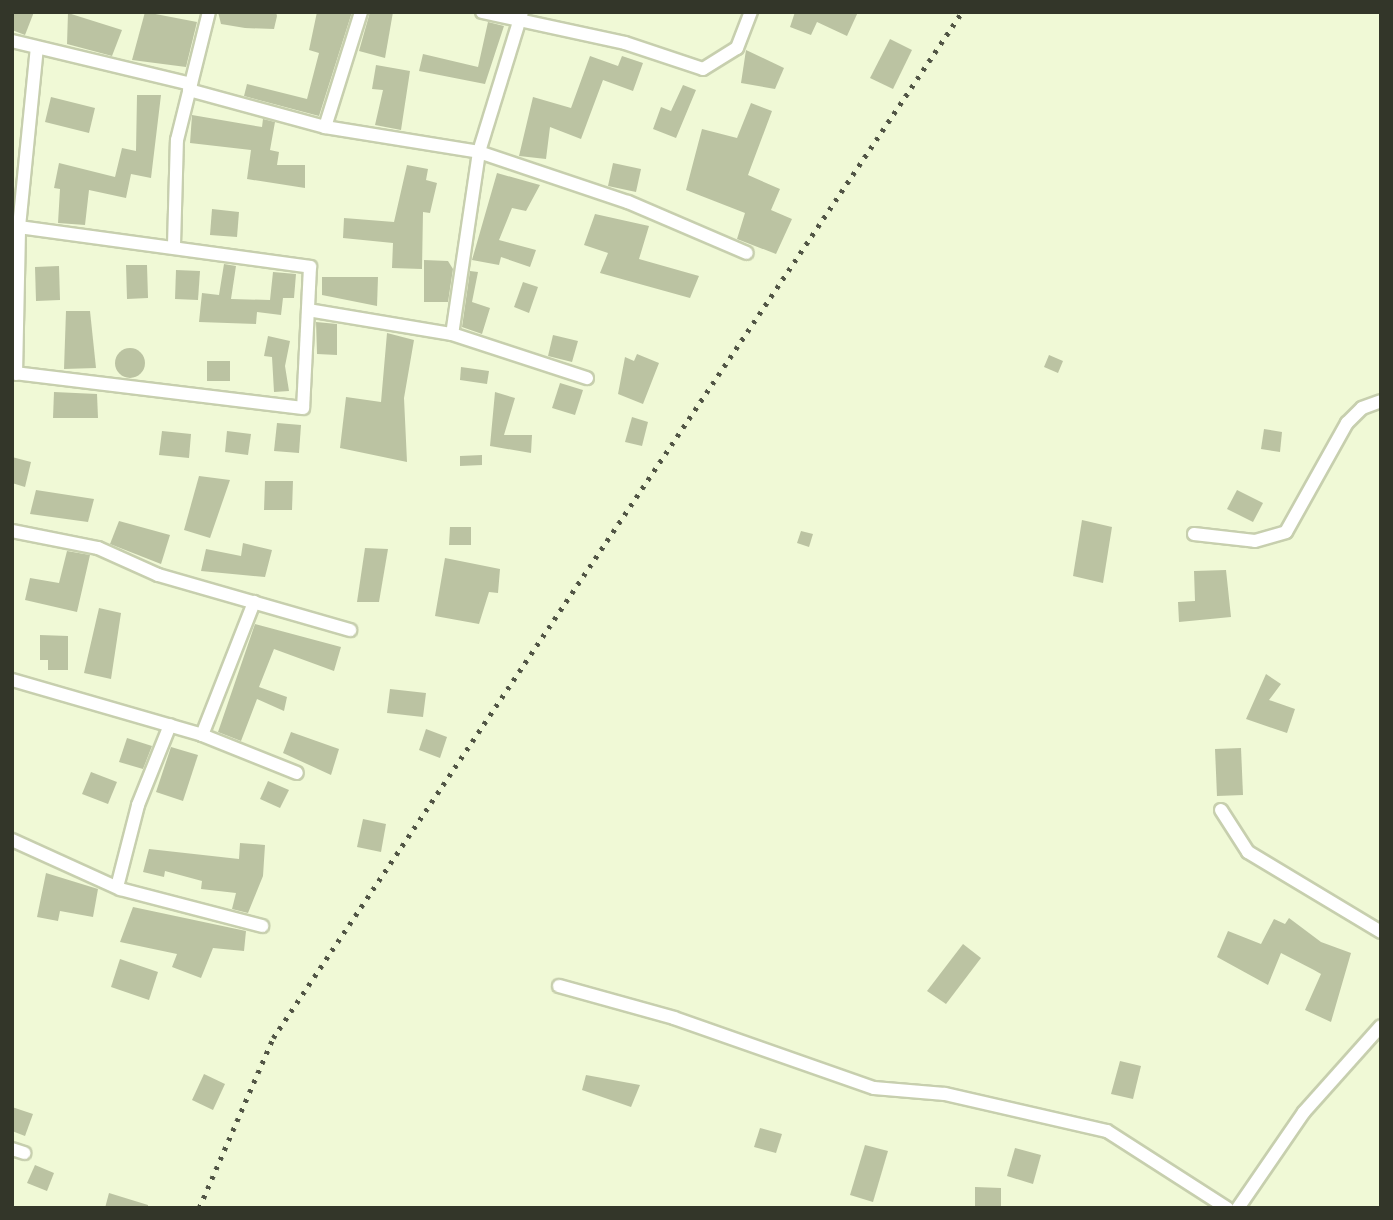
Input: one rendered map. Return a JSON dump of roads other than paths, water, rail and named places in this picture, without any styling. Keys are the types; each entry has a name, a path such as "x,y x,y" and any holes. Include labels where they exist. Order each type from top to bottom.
{"street":[{"path":"174,245 177,140 209,12"},
{"path":"325,127 361,12"},
{"path":"482,12 521,17 625,43 703,69 737,48 751,12"},
{"path":"452,334 479,152 521,17"},
{"path":"12,41 190,87 325,127 479,152 628,202 747,253"},
{"path":"15,226 174,245 310,267 303,408 14,374 15,226 37,48"},
{"path":"308,310 452,334 587,378"},
{"path":"1194,534 1255,541 1286,532 1347,423 1362,408 1381,401"},
{"path":"12,531 98,548 158,575 350,630"},
{"path":"202,735 254,603"},
{"path":"12,680 202,735 297,773"},
{"path":"117,887 138,805 170,725"},
{"path":"1221,810 1248,852 1381,932"},
{"path":"12,840 117,887 262,926"},
{"path":"559,986 674,1018 882,1090 946,1094 1107,1131 1227,1208"},
{"path":"1238,1208 1304,1112 1381,1026"}],"railway":[{"path":"199,1208 273,1038 962,12"}]}
